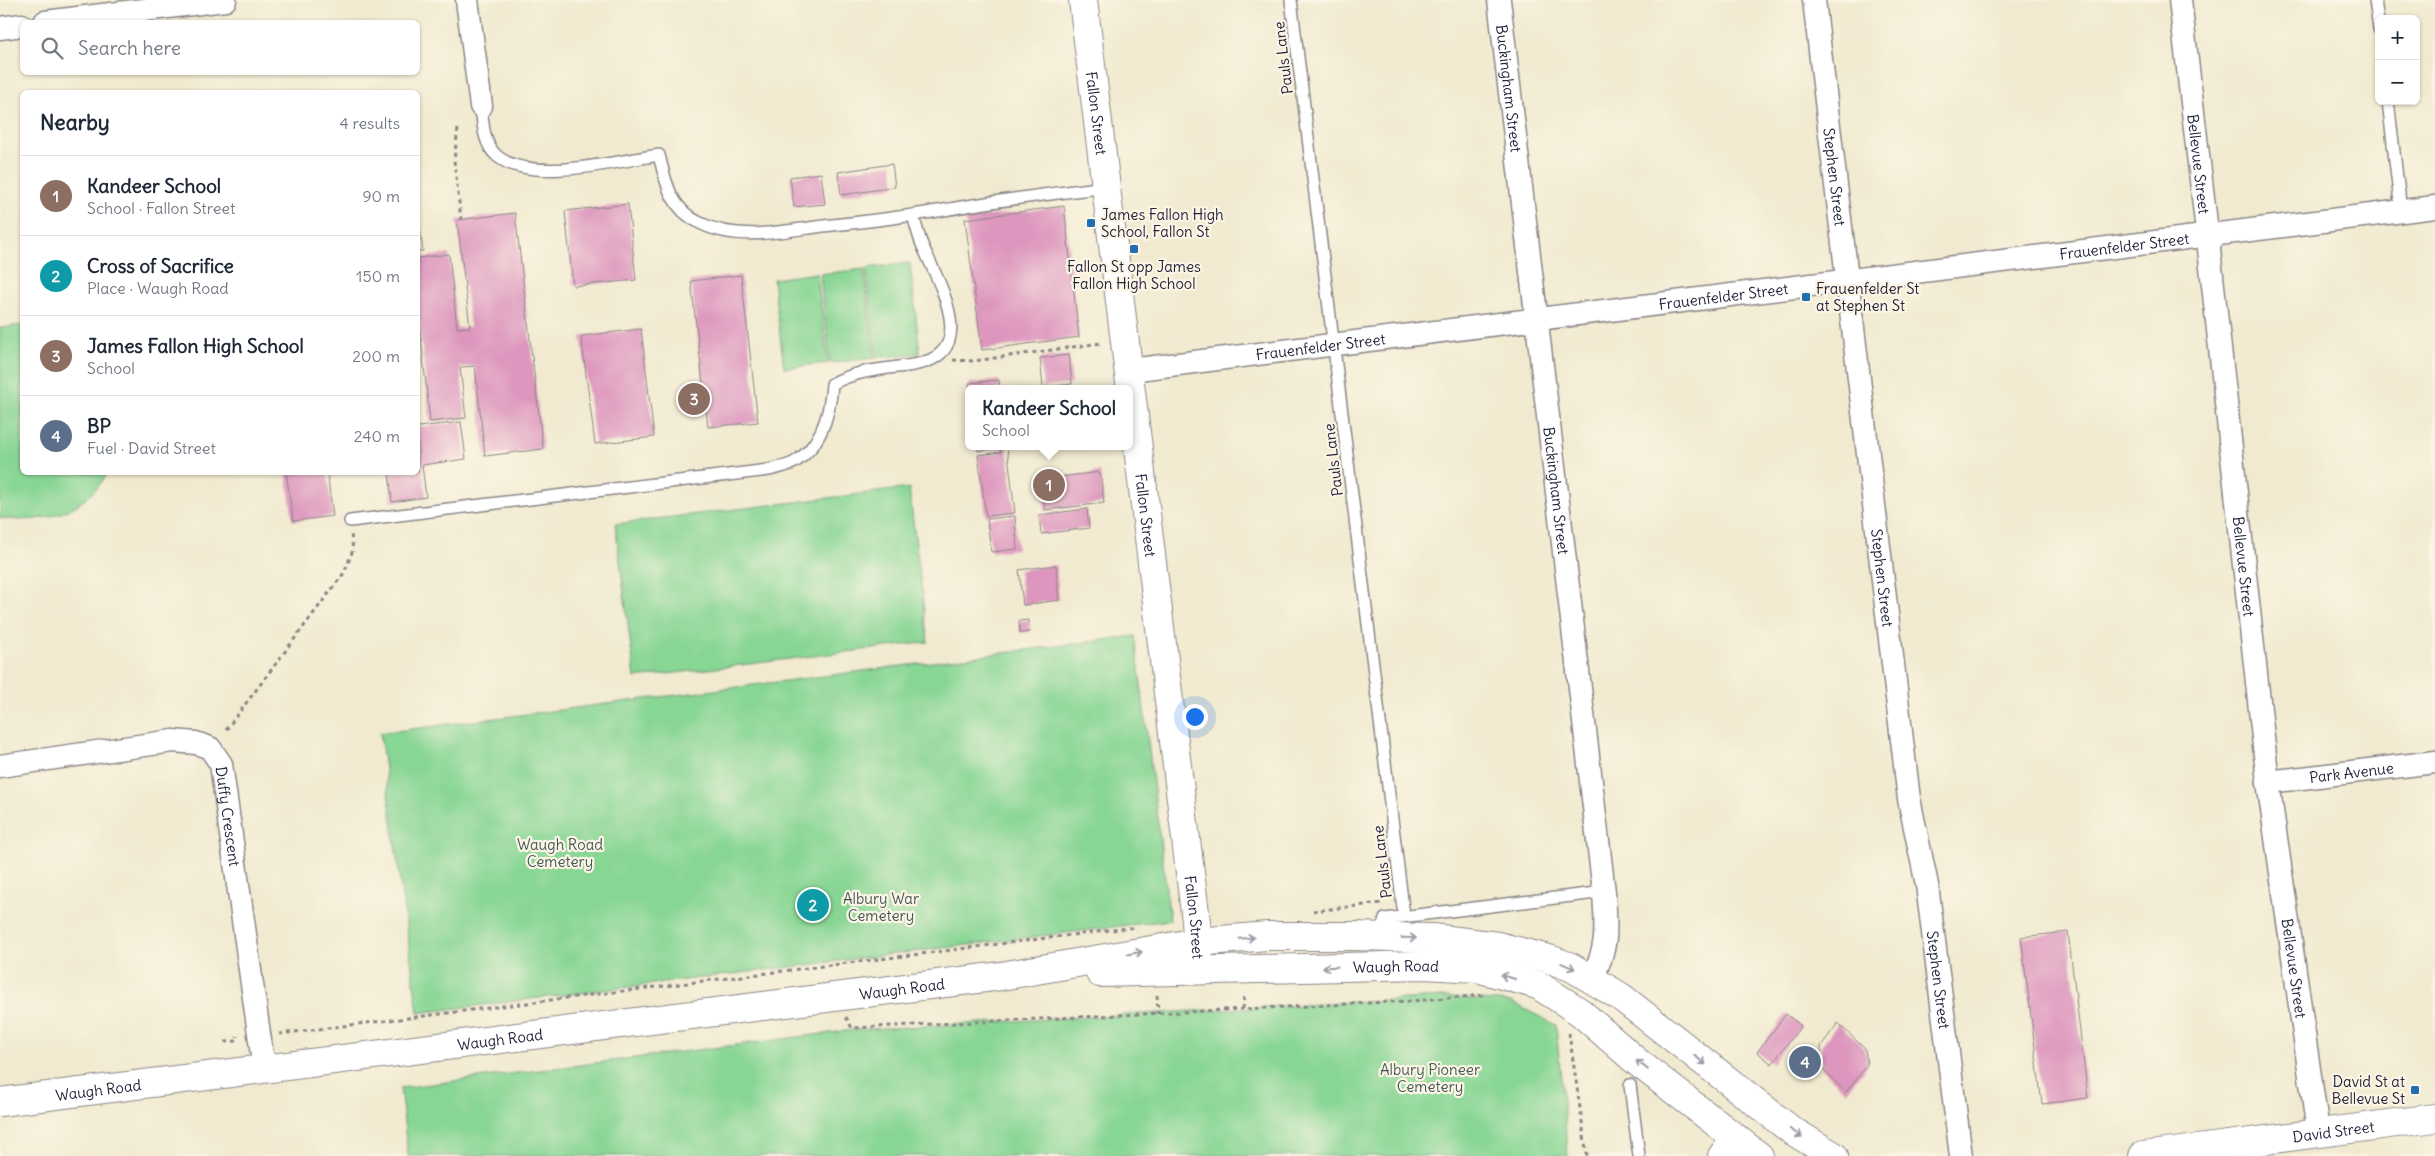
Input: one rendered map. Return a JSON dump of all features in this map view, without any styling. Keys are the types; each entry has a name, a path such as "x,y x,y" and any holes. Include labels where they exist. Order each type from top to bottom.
{"main road":[{"name":"Fallon Street","path":"1083,0 1132,385"},
{"name":"Fallon Street","path":"1133,395 1200,971"},
{"name":"Waugh Road","path":"0,1102 1000,976 1198,942 1267,936 1433,938 1498,946 1549,959 1592,978 1620,997 1759,1106"},
{"name":"Waugh Road","path":"1000,976 1422,965 1477,968 1538,985 1580,1012 1636,1060 1729,1147"},
{"path":"1759,1156 1729,1147 1759,1106 1798,1135 1834,1156"},
{"name":"David Street","path":"2144,1156 2435,1118"}],"street":[{"path":"61,20 225,0"},
{"path":"467,0 481,106"},
{"name":"Buckingham Street","path":"1499,0 1604,892 1607,934 1603,955 1592,978"},
{"name":"Stephen Street","path":"1814,0 1909,799 1927,885 1961,1156"},
{"name":"Bellevue Street","path":"2180,0 2268,782 2318,1132"},
{"path":"0,28 20,25"},
{"name":"Frauenfelder Street","path":"1130,370 1846,279 2435,207"},
{"name":"Duffy Crescent","path":"0,766 173,741 196,743 210,748 221,764 264,1069"},
{"name":"Park Avenue","path":"2268,782 2435,762"}],"lane":[{"name":"Pauls Lane","path":"1292,0 1404,916"},
{"path":"2375,0 2377,15"},
{"path":"2388,105 2401,211"},
{"path":"481,106 484,135 497,156 522,168 559,170 659,155 668,191 677,207 699,223 721,231 760,233 914,216 1106,187"},
{"path":"350,521 769,470 794,463 811,450 823,430 831,403 832,384 848,375 920,364 934,359 945,348 950,330 951,313 921,242 914,216"},
{"name":"Waugh Road","path":"1380,937 1385,919 1604,892"},
{"path":"1630,1085 1639,1156"}],"path":[{"path":"458,128 454,160 461,219"},
{"path":"934,359 974,361 1101,343"},
{"path":"226,730 344,573 353,550 350,521"},
{"path":"278,1034 1143,926"},
{"path":"852,1028 1400,1002 1487,995"},
{"path":"1568,1028 1587,1156"},
{"path":"225,1042 237,1041 238,1032"}],"green space":[{"path":"910,263 920,353 876,358 866,268"},
{"path":"864,269 874,358 830,363 820,274"},
{"path":"817,273 828,363 784,368 773,279"},
{"path":"20,325 20,475 106,475 87,497 61,513 31,519 0,518 0,328"},
{"path":"909,488 928,642 635,678 615,524"},
{"name":"Waugh Road Cemetery","path":"1135,636 1170,920 418,1013 380,733"},
{"name":"Albury Pioneer Cemetery","path":"1442,997 1511,1002 1556,1025 1568,1156 408,1156 400,1088 853,1030"}],"building":[{"path":"892,164 895,187 841,195 838,172"},
{"path":"821,173 825,204 794,207 790,177"},
{"path":"628,204 636,280 573,286 565,211"},
{"path":"1064,206 1079,337 982,350 965,219"},
{"path":"515,213 543,449 485,456 475,366 460,367 466,418 430,422 420,329 420,258 449,254 457,328 470,327 457,220"},
{"path":"420,229 423,251 420,251"},
{"path":"741,275 758,422 708,427 691,281"},
{"path":"641,329 654,437 595,444 581,336"},
{"path":"1069,355 1072,384 1043,385 1040,358"},
{"path":"999,380 1000,385 969,385 969,383"},
{"path":"461,422 466,459 422,465 426,497 392,502 389,475 420,475 420,427"},
{"path":"1001,450 1007,450 1015,513 986,516 978,455 1001,452"},
{"path":"1100,472 1104,503 1045,510 1042,479"},
{"path":"286,475 327,475 333,516 293,521"},
{"path":"1087,509 1089,528 1041,534 1039,515"},
{"path":"1015,516 1017,549 991,552 987,519"},
{"path":"1056,565 1059,600 1023,605 1019,570"},
{"path":"1028,620 1030,632 1020,633 1019,621"},
{"path":"2068,932 2088,1098 2042,1104 2021,937"},
{"path":"1786,1014 1801,1026 1772,1064 1757,1052"},
{"path":"1838,1023 1865,1049 1867,1065 1846,1092 1822,1069 1821,1046"}],"place":[{"name":"James Fallon High School, Fallon St","path":"1091,223"},
{"name":"Fallon St opp James Fallon High School","path":"1134,249"},
{"name":"Frauenfelder St at Stephen St","path":"1806,297"},
{"name":"James Fallon High School","path":"694,399"},
{"name":"Kandeer School","path":"1049,485"},
{"name":"Cross of Sacrifice","path":"813,905"},
{"name":"BP","path":"1805,1062"},
{"name":"David St at Bellevue St","path":"2415,1090"}],"park label":[{"name":"Albury War Cemetery","path":"881,906"}]}
